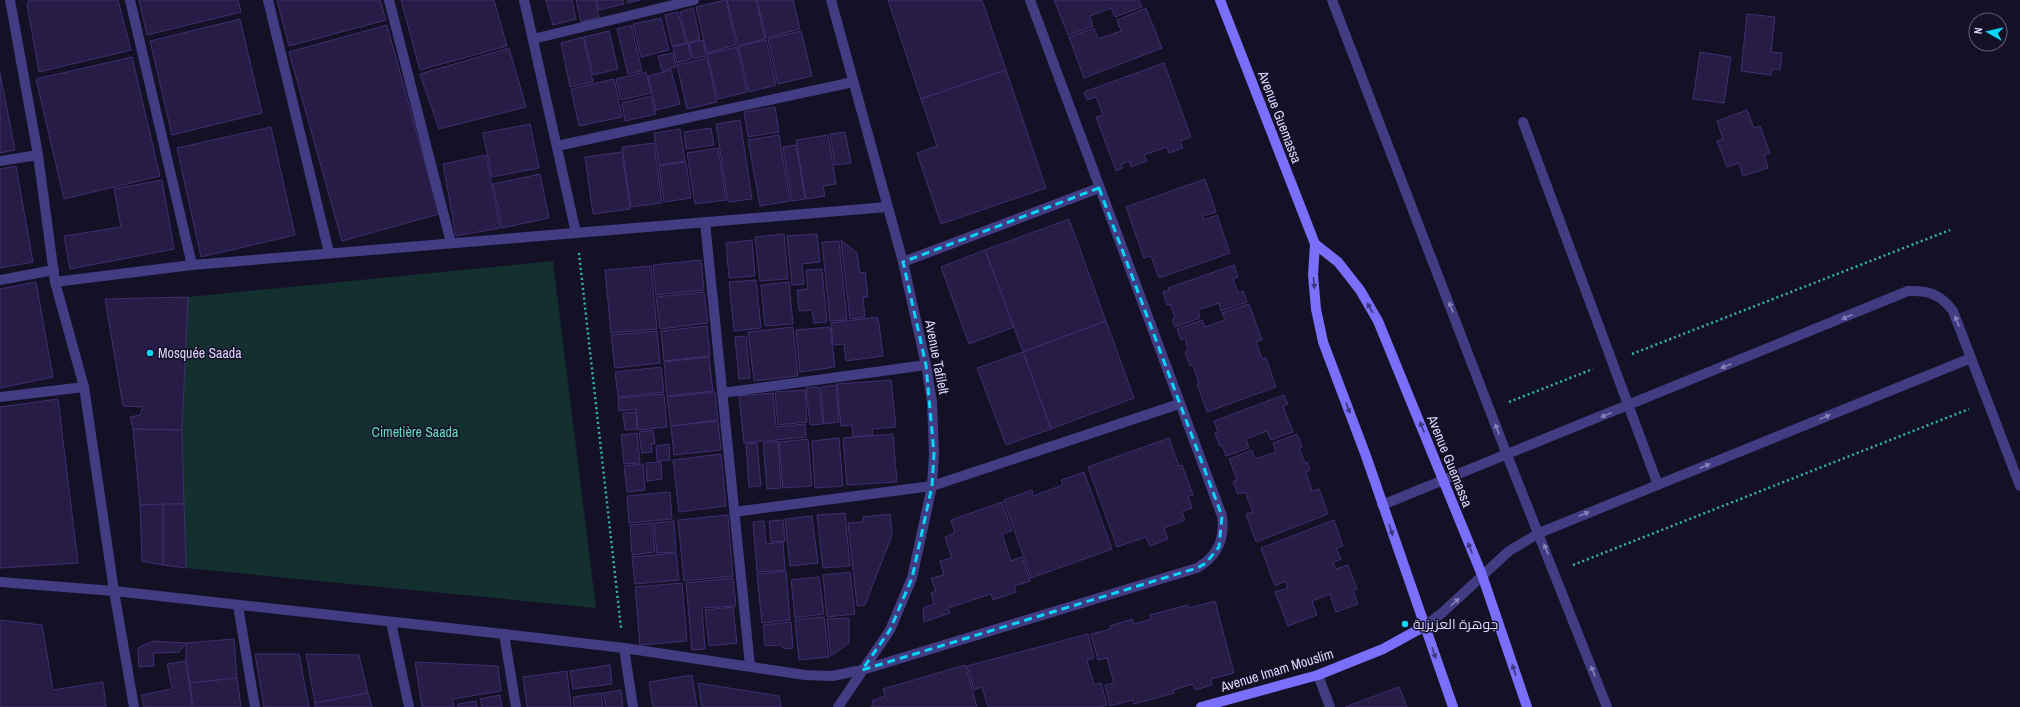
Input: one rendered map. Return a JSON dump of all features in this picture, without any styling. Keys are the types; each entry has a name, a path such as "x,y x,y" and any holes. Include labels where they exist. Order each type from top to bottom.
{"main road":[{"name":"Avenue Guemassa","path":"1220,0 1315,244 1313,274 1323,342 1453,707"},
{"name":"Avenue Guemassa","path":"1315,244 1338,262 1360,290 1378,321 1482,575 1527,707"},
{"name":"Avenue Imam Mouslim","path":"1203,707 1318,675 1383,649 1425,626"}],"street":[{"path":"10,0 38,155 55,282 84,387 114,591 134,707"},
{"path":"130,0 192,265"},
{"path":"268,0 329,253"},
{"path":"389,0 451,243"},
{"path":"524,0 576,233"},
{"path":"533,39 694,0"},
{"name":"Avenue Tafilelt","path":"831,0 902,262 926,365 932,402 934,454 932,486 912,578 890,630 838,707"},
{"path":"0,582 114,591 238,606 504,634 624,648 805,675 832,676 862,670 1197,568 1206,563 1214,556 1221,542 1224,526 1222,516 1179,404 1030,0"},
{"path":"1332,0 1507,455 1607,707"},
{"path":"557,146 854,82"},
{"path":"1523,122 1658,485"},
{"path":"0,161 38,155"},
{"path":"902,262 1100,188"},
{"path":"55,282 192,265 887,206"},
{"path":"704,222 750,666"},
{"path":"0,280 54,270"},
{"path":"1382,505 1908,292 1922,290 1935,294 1946,301 1953,312 2020,486"},
{"path":"1425,626 1442,613 1509,552 1539,533 1971,358"},
{"path":"722,393 926,365"},
{"path":"0,397 84,387"},
{"path":"734,512 932,486 1179,404"},
{"path":"238,606 255,707"},
{"path":"391,622 409,707"},
{"path":"504,634 516,707"},
{"path":"624,648 633,707"},
{"path":"1318,675 1330,707"}],"path":[{"path":"1490,409 1950,230"},
{"path":"576,233 624,648"},
{"path":"1554,572 1988,402"}],"highlighted area":[{"path":"1099,188 1222,516 1219,547 1206,563 1197,568 862,670 890,630 912,578 932,486 934,454 926,365 903,262"}],"green space":[{"name":"Cimetière Saada","path":"553,261 596,608 186,568 182,430 188,297"}],"building":[{"path":"29,0 118,0 131,50 39,72 27,4"},
{"path":"139,0 238,0 241,12 147,35"},
{"path":"277,0 380,0 386,20 289,46"},
{"path":"401,0 494,0 507,46 420,70"},
{"path":"546,0 572,0 576,19 553,25"},
{"path":"576,0 595,0 599,17 581,22"},
{"path":"596,0 623,0 624,4 599,10"},
{"path":"627,0 640,0 628,3"},
{"path":"726,0 736,45 707,53 696,7"},
{"path":"727,0 756,0 765,39 738,46"},
{"path":"757,0 793,0 800,29 766,38"},
{"path":"888,0 982,0 1006,70 921,99"},
{"path":"1054,0 1139,0 1142,7 1115,17 1111,8 1090,16 1093,26 1068,35"},
{"path":"693,8 700,39 687,43 680,12"},
{"path":"1146,8 1162,48 1084,78 1069,37 1094,28 1098,39 1121,31 1117,20"},
{"path":"678,12 686,43 672,46 665,15"},
{"path":"1747,14 1775,17 1771,52 1782,53 1780,70 1772,69 1771,75 1741,71"},
{"path":"661,18 669,50 641,57 633,24"},
{"path":"240,19 262,113 172,135 150,41"},
{"path":"387,25 439,214 342,241 289,52"},
{"path":"631,25 642,71 628,74 617,29"},
{"path":"609,31 618,69 593,75 584,37"},
{"path":"801,31 812,76 778,84 768,39"},
{"path":"583,37 593,82 570,87 561,43"},
{"path":"703,40 706,56 693,59 689,43"},
{"path":"766,40 776,85 749,92 738,46"},
{"path":"688,43 691,59 677,63 673,47"},
{"path":"737,47 747,92 718,99 707,54"},
{"path":"509,48 526,107 439,129 420,74"},
{"path":"1700,52 1731,57 1724,103 1693,99"},
{"path":"673,53 676,67 662,71 658,56"},
{"path":"132,57 160,176 64,199 36,79"},
{"path":"707,58 717,102 687,109 677,65"},
{"path":"1164,63 1191,137 1180,141 1183,148 1169,153 1167,147 1144,155 1147,161 1131,167 1129,161 1121,164 1123,168 1116,171 1096,117 1103,115 1096,97 1087,100 1084,92"},
{"path":"671,70 680,104 656,110 648,76"},
{"path":"1006,70 1046,188 941,224 917,153 937,146 921,99"},
{"path":"646,72 651,93 621,100 616,79"},
{"path":"0,73 15,150 0,153"},
{"path":"614,79 622,117 579,126 571,89"},
{"path":"651,96 656,114 625,121 622,103"},
{"path":"775,107 779,132 748,137 744,112"},
{"path":"1747,110 1754,128 1760,126 1770,153 1764,155 1768,168 1743,176 1739,163 1727,167 1717,141 1723,139 1717,121"},
{"path":"740,120 752,199 728,202 716,124"},
{"path":"530,124 539,168 492,177 483,133"},
{"path":"271,127 295,235 201,257 177,148"},
{"path":"711,128 714,145 686,149 684,132"},
{"path":"680,129 685,161 659,165 654,133"},
{"path":"845,132 851,163 835,165 830,134"},
{"path":"779,135 790,201 760,206 748,140"},
{"path":"828,135 836,184 823,186 825,196 806,199 796,140"},
{"path":"654,143 662,203 631,207 622,147"},
{"path":"796,145 805,199 792,201 783,147"},
{"path":"718,148 726,200 695,204 687,153"},
{"path":"622,152 630,209 593,214 585,157"},
{"path":"486,155 500,228 456,236 443,164"},
{"path":"686,162 691,198 664,202 659,166"},
{"path":"16,166 33,262 0,268 0,169"},
{"path":"540,174 549,218 502,228 493,184"},
{"path":"1205,179 1216,212 1203,216 1204,220 1217,215 1230,253 1159,278 1151,256 1144,258 1126,207"},
{"path":"162,180 174,249 70,269 64,236 121,227 114,189"},
{"path":"1069,219 1106,321 1023,352 985,250"},
{"path":"784,234 788,279 760,281 755,237"},
{"path":"817,234 820,262 802,264 804,284 792,285 787,236"},
{"path":"752,240 755,276 729,278 726,243"},
{"path":"841,240 857,253 860,273 865,272 868,297 863,297 865,317 850,319"},
{"path":"839,241 847,320 830,321 822,242"},
{"path":"985,250 1014,327 969,344 941,267"},
{"path":"701,260 704,290 656,295 653,265"},
{"path":"1234,265 1238,277 1233,279 1238,293 1243,291 1247,302 1221,311 1219,303 1198,310 1200,318 1175,327 1172,319 1175,318 1170,304 1167,305 1163,292 1169,290 1168,288"},
{"path":"651,266 657,329 611,333 605,270"},
{"path":"822,269 827,322 814,323 812,310 799,311 797,290 808,289 806,270"},
{"path":"756,280 761,328 734,331 729,282"},
{"path":"36,282 53,377 0,388 0,289"},
{"path":"789,282 793,324 765,326 761,285"},
{"path":"704,292 708,323 660,329 656,297"},
{"name":"Mosquée Saada","path":"188,297 182,430 133,429 130,417 140,415 143,407 123,406 105,299"},
{"path":"1249,304 1262,340 1256,342 1262,359 1266,358 1276,387 1207,412 1197,384 1199,383 1193,365 1190,366 1185,352 1188,350 1185,338 1181,340 1177,329 1202,320 1205,327 1225,320 1222,313"},
{"path":"878,317 883,356 846,361 844,344 833,345 831,323"},
{"path":"1106,321 1134,398 1051,429 1023,352"},
{"path":"707,326 710,356 664,361 661,331"},
{"path":"793,327 798,376 754,381 748,332"},
{"path":"830,327 835,367 800,372 796,330"},
{"path":"657,331 660,363 615,368 611,335"},
{"path":"746,336 750,378 739,379 735,337"},
{"path":"1023,352 1051,429 1006,445 977,368"},
{"path":"709,357 713,391 667,396 664,362"},
{"path":"661,367 664,392 618,397 615,372"},
{"path":"891,380 896,427 872,429 873,435 853,437 852,425 841,426 837,384"},
{"path":"836,385 839,422 824,424 821,387"},
{"path":"819,387 823,424 810,425 806,388"},
{"path":"805,390 807,422 778,425 775,392"},
{"path":"715,392 718,420 671,426 667,397"},
{"path":"773,393 776,427 805,424 806,437 744,443 739,396"},
{"path":"664,394 667,427 638,430 636,409 619,411 618,398"},
{"path":"1284,395 1288,404 1283,406 1293,432 1271,440 1267,431 1246,439 1249,448 1226,456 1215,433 1218,432 1214,421"},
{"path":"58,399 78,563 0,568 0,407"},
{"path":"636,412 637,429 625,430 623,413"},
{"path":"718,421 721,450 674,455 671,426"},
{"path":"133,429 182,430 184,504 140,505"},
{"path":"653,430 655,444 651,444 652,452 642,453 639,432"},
{"path":"637,433 640,463 624,464 621,435"},
{"path":"893,434 897,482 847,485 843,438"},
{"path":"1297,434 1302,447 1299,448 1305,463 1307,462 1310,470 1306,472 1312,491 1319,489 1328,514 1256,542 1246,514 1253,512 1245,492 1238,494 1233,482 1237,480 1229,459 1252,450 1255,459 1276,452 1273,443"},
{"path":"839,438 843,486 815,488 812,441"},
{"path":"1169,438 1179,466 1182,465 1193,495 1188,496 1192,508 1182,512 1185,520 1164,528 1168,539 1150,546 1146,537 1117,547 1088,467"},
{"path":"808,439 812,486 783,488 779,442"},
{"path":"778,441 781,488 767,489 763,443"},
{"path":"757,443 761,486 749,487 746,444"},
{"path":"669,444 670,460 657,461 656,446"},
{"path":"721,454 726,506 679,512 673,460"},
{"path":"661,462 662,479 647,481 646,463"},
{"path":"643,464 645,490 627,492 624,466"},
{"path":"1084,472 1112,549 1031,578 1004,500 1032,490 1033,496 1063,485 1061,480"},
{"path":"670,492 672,519 629,523 627,496"},
{"path":"1002,502 1012,531 1002,534 1011,561 1022,557 1030,581 1014,586 1016,592 993,600 991,594 948,608 950,613 924,622 923,608 934,604 931,593 936,591 931,578 944,575 940,561 952,558 945,537 955,533 951,520"},
{"path":"163,504 184,504 186,568 163,565"},
{"path":"163,504 163,565 142,561 140,505"},
{"path":"845,513 850,566 823,568 817,515"},
{"path":"890,514 892,535 865,605 857,606 848,523 863,522 863,517"},
{"path":"728,515 733,576 684,581 678,520"},
{"path":"812,516 818,563 790,566 785,519"},
{"path":"783,520 785,541 771,542 769,521"},
{"path":"1334,520 1343,546 1336,548 1341,559 1333,563 1336,569 1348,565 1357,589 1353,590 1358,604 1336,612 1330,594 1312,601 1317,615 1288,626 1275,592 1288,588 1285,581 1275,586 1261,548"},
{"path":"674,521 676,552 657,553 654,523"},
{"path":"764,521 766,544 783,542 785,570 757,572 753,522"},
{"path":"652,523 655,552 632,555 630,525"},
{"path":"676,553 679,580 635,584 632,557"},
{"path":"786,571 790,620 762,623 757,574"},
{"path":"850,572 855,614 827,617 823,575"},
{"path":"819,577 824,614 795,618 791,580"},
{"path":"733,578 736,606 702,608 705,649 692,650 686,583"},
{"path":"682,583 687,641 640,645 635,587"},
{"path":"1215,601 1234,673 1211,679 1212,685 1195,690 1193,684 1173,690 1174,693 1134,704 1133,700 1110,706 1105,685 1114,683 1107,658 1098,660 1091,634 1111,629 1110,626 1132,619 1134,624 1151,619 1150,615 1188,605 1189,608"},
{"path":"733,607 737,643 709,646 705,610"},
{"path":"824,617 829,657 799,660 795,620"},
{"path":"849,618 849,643 831,656 827,619"},
{"path":"0,620 42,625 53,690 103,682 106,707 0,707"},
{"path":"791,622 793,648 785,649 780,645 765,646 763,625"},
{"path":"1088,634 1094,658 1087,660 1094,685 1101,683 1107,705 1101,707 988,707 982,687 974,690 967,666"},
{"path":"234,639 237,678 190,683 186,661 186,643"},
{"path":"153,641 186,643 179,652 153,653 154,666 139,667 138,648"},
{"path":"255,654 299,654 309,707 264,707"},
{"path":"306,654 359,655 368,693 315,703"},
{"path":"186,661 192,707 144,707 141,695 172,689 167,664"},
{"path":"415,662 498,666 501,691 453,699 454,707 422,707"},
{"path":"610,665 612,684 573,689 570,671"},
{"path":"965,665 977,707 870,707 874,706 872,701 885,696 883,689"},
{"path":"567,671 571,707 527,707 523,677"},
{"path":"692,675 697,707 653,707 649,682"},
{"path":"237,678 241,707 193,707 190,683"},
{"path":"698,683 779,696 781,707 702,707"},
{"path":"1399,687 1407,707 1345,707"},
{"path":"621,690 623,707 606,707 603,693"},
{"path":"368,693 372,707 315,707 315,703"},
{"path":"601,693 603,707 574,707 573,697"},
{"path":"500,695 502,707 482,707 480,699"},
{"path":"476,701 477,707 458,707 458,704"}],"place":[{"name":"Mosquée Saada","path":"150,353"},
{"name":"جوهرة العزيزية","path":"1405,624"}]}
